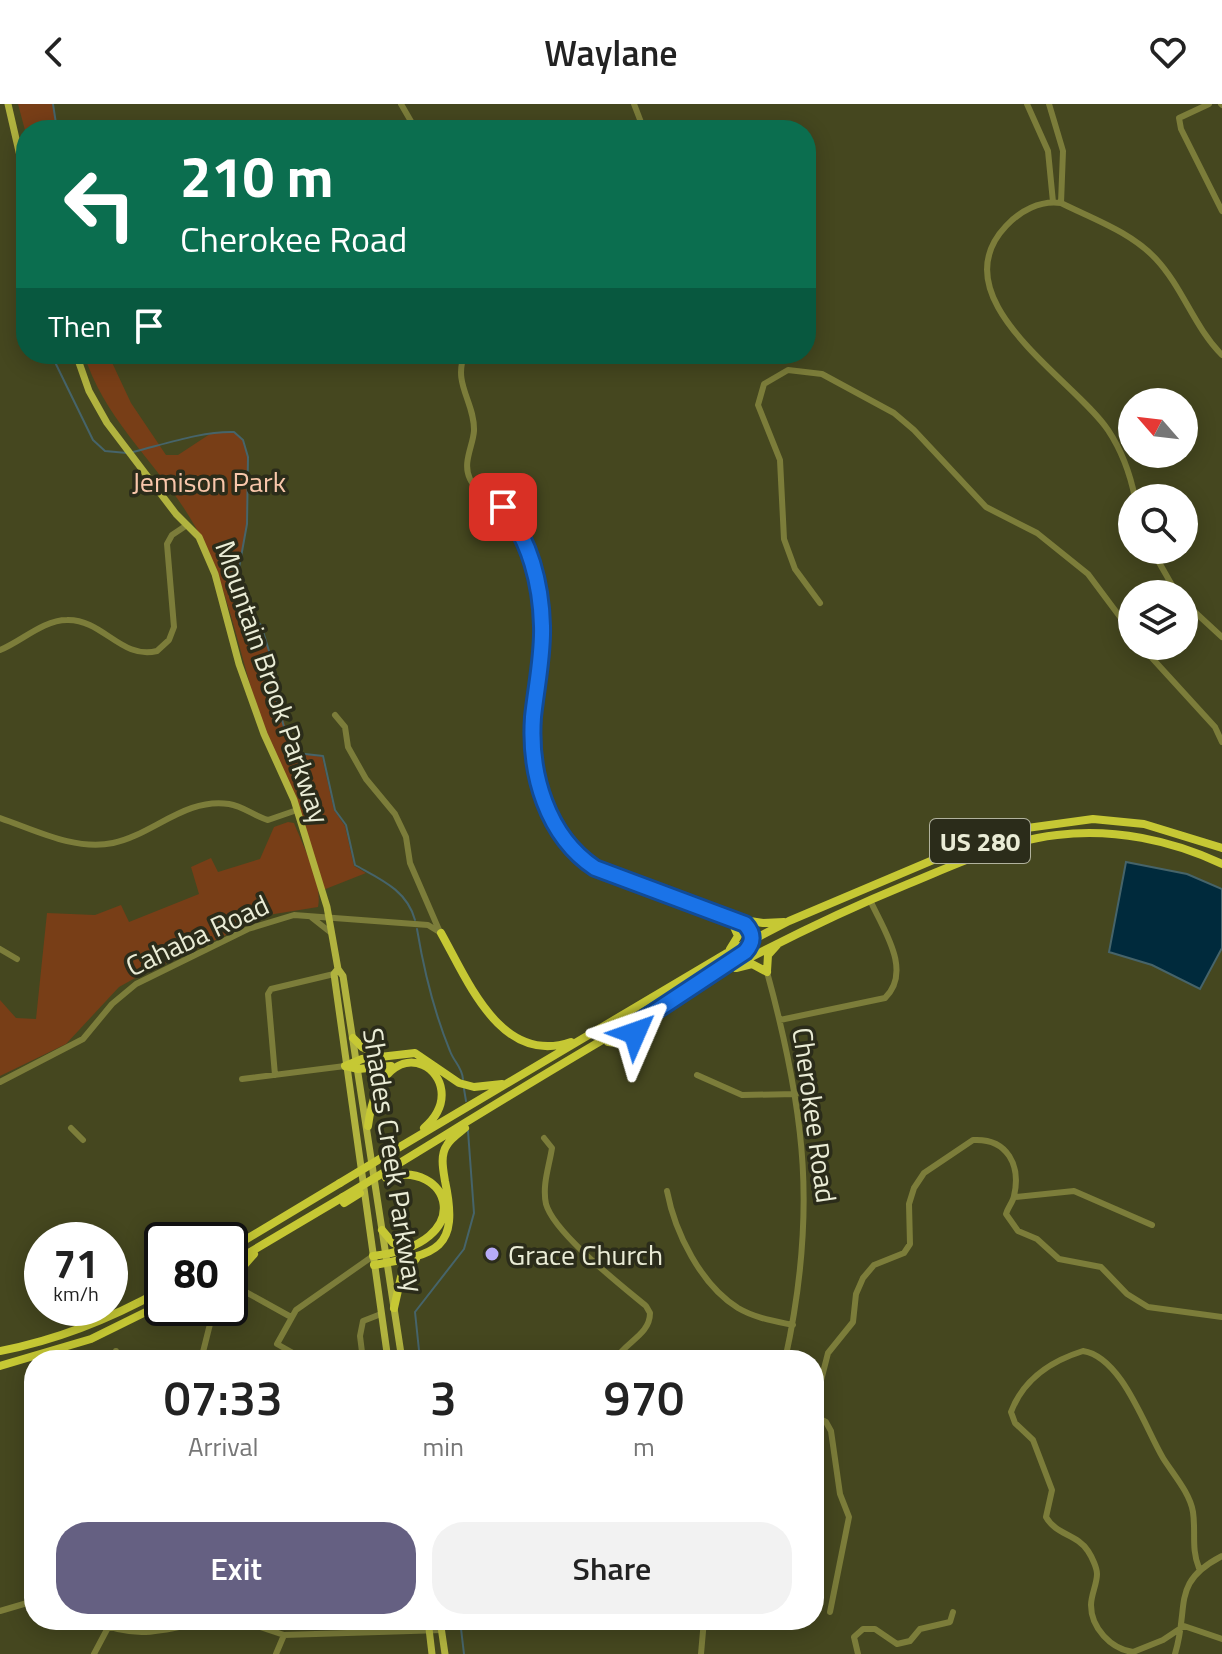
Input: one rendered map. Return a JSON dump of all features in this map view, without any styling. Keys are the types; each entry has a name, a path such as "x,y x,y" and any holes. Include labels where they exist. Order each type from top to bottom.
{"highway":[{"name":"US 280","path":"248,1238 727,953 789,921 978,841 1012,830 1093,819 1144,824 1196,837 1222,848"},
{"name":"US 280","path":"344,1200 480,1114 781,940 1004,845 1058,835 1126,836 1198,853 1222,863"},
{"path":"730,918 763,923 789,921"},
{"path":"727,953 738,936 730,918"},
{"path":"441,933 478,1001 509,1033 547,1046 587,1036"},
{"path":"658,1010 745,952 752,940"},
{"path":"713,977 752,964 767,972 768,955 781,940"},
{"path":"603,1043 621,1041 632,1045 639,1022"},
{"path":"353,1038 362,1047 381,1056"},
{"path":"357,1065 381,1056 420,1055 459,1083 474,1087 507,1084"},
{"path":"345,1066 413,1063 428,1069 443,1090 439,1114 410,1141"},
{"path":"368,1126 378,1083 397,1065"},
{"path":"394,1308 401,1277 417,1258 439,1245 446,1234 451,1221 446,1204 442,1157 448,1143 480,1114"},
{"path":"248,1254 281,1234 299,1230 344,1200 386,1178 402,1174 428,1182 446,1204"},
{"path":"386,1259 408,1250 437,1231 446,1204"},
{"path":"382,1230 393,1243 408,1250"},
{"path":"248,1262 266,1243"},
{"path":"373,1260 417,1258"},
{"path":"0,1351 74,1332 144,1299"},
{"path":"54,1350 91,1339 144,1313"},
{"path":"0,1366 24,1359"}],"main road":[{"path":"8,104 16,139"},
{"name":"Mountain Brook Parkway","path":"80,364 89,391 125,448 199,537 215,574 264,734 297,810 329,917"},
{"name":"Shades Creek Parkway","path":"329,917 345,1066 386,1350"},
{"name":"Shades Creek Parkway","path":"336,971 343,976 400,1350"},
{"path":"429,1630 432,1654"},
{"path":"442,1630 445,1654"}],"street":[{"path":"1028,104 1048,151 1057,202"},
{"path":"1049,104 1063,151 1057,202"},
{"path":"1209,104 1179,118 1181,129 1222,211"},
{"path":"1131,484 1122,453 1107,428 1028,351 1003,314 991,283 990,256 996,238 1017,214 1057,202 1138,242 1157,260 1199,328 1222,355"},
{"path":"463,364 460,382 474,429 468,459 470,479 518,525 538,585 542,628 533,721 534,756 542,796 553,824 577,856 595,868 745,924 752,940"},
{"path":"820,603 789,559 781,508 780,460 758,405 764,384 788,370 822,374 906,422 986,507 1037,533 1088,574 1118,614"},
{"path":"0,650 40,628 67,620 91,624 134,652 157,651 169,640 174,627 167,544 172,535 187,525"},
{"path":"1198,615 1222,637"},
{"path":"1154,660 1215,727 1222,742"},
{"path":"335,715 347,734 348,747 354,752 366,779 395,814 431,918 441,933"},
{"path":"0,818 84,844 112,843 188,809 218,803 232,804 268,820 297,810"},
{"path":"780,1020 885,998 894,989 898,963 870,900"},
{"path":"308,915 326,926 332,937"},
{"name":"Cahaba Road","path":"0,1082 83,1039 112,1004 136,984 248,929 283,917 308,915 428,925 441,933"},
{"path":"0,949 17,959"},
{"path":"275,1075 268,994 271,989 336,971"},
{"name":"Cherokee Road","path":"767,972 796,1094 805,1168 806,1221 787,1350"},
{"path":"242,1079 345,1066"},
{"path":"697,1075 742,1095 796,1094"},
{"path":"71,1128 83,1140"},
{"path":"544,1138 552,1148 545,1179 547,1207 602,1271 650,1313 646,1329 620,1350"},
{"path":"824,1369 828,1353 853,1322 856,1294 863,1278 874,1265 904,1253 910,1244 909,1204 924,1173 966,1143 982,1139 1008,1151 1016,1164 1015,1197 1006,1212 1008,1220 1018,1231 1037,1239 1059,1259 1101,1267 1127,1294 1148,1307 1222,1317"},
{"path":"667,1191 682,1235 701,1271 725,1298 748,1313 793,1325"},
{"path":"1015,1197 1074,1191 1152,1225"},
{"path":"288,1350 277,1344 291,1317 341,1278 373,1260"},
{"path":"248,1293 291,1317"},
{"path":"362,1350 363,1321 381,1314"},
{"path":"204,1350 210,1326"},
{"path":"1184,1626 1163,1640 1133,1652 1111,1644 1101,1632 1092,1616 1090,1602 1097,1573 1090,1554 1080,1540 1052,1528 1046,1517 1052,1490 1033,1440 1015,1423 1011,1412 1024,1387 1037,1374 1083,1351 1101,1358 1118,1376 1146,1421 1193,1510 1194,1556 1199,1568"},
{"path":"824,1421 831,1431 840,1494 849,1517 830,1612"},
{"path":"1175,1654 1184,1626 1188,1583 1199,1568 1222,1556"},
{"path":"0,1611 24,1604"},
{"path":"858,1654 854,1637 863,1629 875,1629 897,1644 910,1641 920,1629 950,1622 953,1612"},
{"path":"1184,1626 1222,1639"},
{"path":"94,1654 107,1630"},
{"path":"122,1630 149,1634 167,1630"},
{"path":"269,1630 284,1635 442,1630"},
{"path":"701,1654 703,1630"},
{"path":"276,1654 284,1635"}],"green space":[{"path":"18,104 53,104 55,120 22,120"},
{"name":"Jemison Park","path":"88,364 113,364 131,403 166,455 178,455 213,432 234,432 243,440 248,457 247,524 239,568 245,610 261,625 277,677 275,698 296,753 322,757 334,810 345,826 354,866 366,873 323,890 305,828 256,705 227,601 208,551 183,506 120,423"},
{"path":"294,823 311,865 318,887 318,907 268,915 137,977 119,987 66,1044 0,1076 0,1000 16,1018 36,1019 47,913 95,915 121,905 129,922 199,894 191,867 211,858 218,872 260,859 274,827"}],"water":[{"path":"1126,862 1187,874 1222,889 1222,948 1200,989 1152,965 1109,952"}],"waterway":[{"path":"53,104 55,120"},
{"path":"56,364 93,440 105,451 127,453"},
{"path":"133,452 210,434 234,432 243,440 248,457 247,524 239,568 245,610 261,625 277,677 276,698 284,727 296,753 323,756 335,810 346,825 355,865 399,893 415,920"},
{"path":"417,929 434,1006 463,1079"},
{"path":"464,1089 466,1101"},
{"path":"419,1350 415,1312 464,1249 474,1213 468,1131"},
{"path":"461,1630 464,1654"}],"place":[{"name":"Grace Church","path":"492,1254"}],"route":[{"path":"503,507 518,525 538,588 542,628 533,721 534,756 542,796 553,824 577,856 595,868 745,924 752,936 752,945 745,952 639,1022 635,1033"}]}
